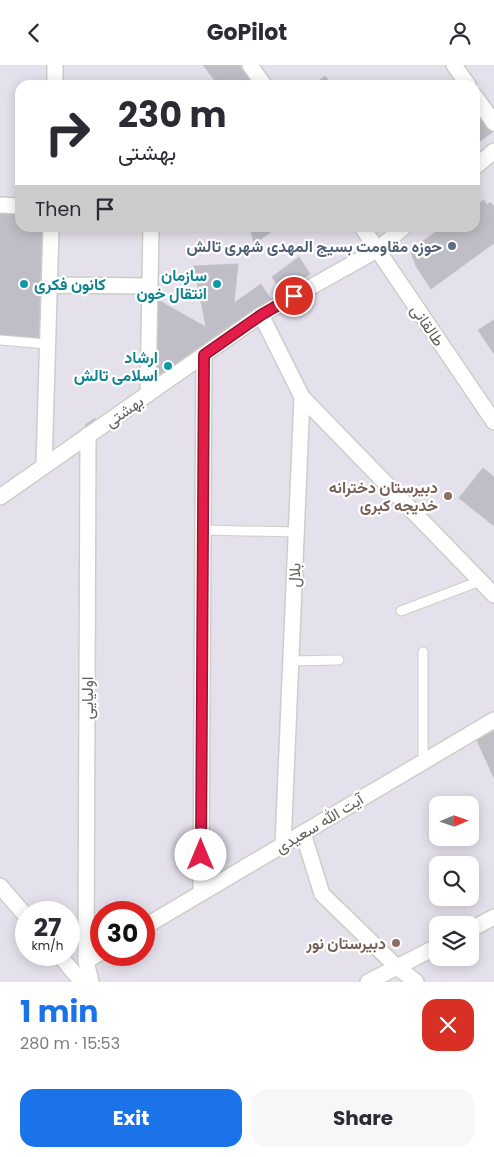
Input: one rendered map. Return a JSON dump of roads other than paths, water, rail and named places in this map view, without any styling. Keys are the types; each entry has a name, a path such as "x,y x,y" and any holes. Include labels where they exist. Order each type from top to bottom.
{"street":[{"path":"55,80 56,65"},
{"path":"250,65 260,80"},
{"path":"454,65 464,80"},
{"path":"480,103 494,123"},
{"path":"480,163 494,151"},
{"path":"0,205 15,206"},
{"path":"44,466 51,232"},
{"path":"148,394 150,232"},
{"name":"طالقانی","path":"365,232 494,422"},
{"name":"بهشتی","path":"0,497 261,315 377,250 398,232"},
{"path":"49,285 149,286"},
{"name":"بلال","path":"261,315 302,397 283,845"},
{"path":"201,893 204,355"},
{"path":"302,397 494,595"},
{"name":"اولیایی","path":"88,435 86,961 91,982"},
{"name":"آیت الله سعیدی","path":"155,920 494,719"},
{"path":"303,833 322,894 397,967 416,982"},
{"path":"0,886 15,903"},
{"path":"479,925 494,917"},
{"path":"368,982 429,951"},
{"path":"86,961 90,959"},
{"path":"68,966 82,982"}],"lane":[{"path":"0,340 47,344"},
{"path":"203,530 296,532"},
{"path":"401,611 480,581"},
{"path":"423,652 423,761"},
{"path":"291,661 339,660"}],"place":[{"name":"حوزه مقاومت بسیج المهدی شهری تالش","path":"452,246"},
{"name":"کانون فکری","path":"24,284"},
{"name":"سازمان انتقال خون","path":"217,284"},
{"name":"ارشاد اسلامی تالش","path":"168,366"},
{"name":"دبیرستان دخترانه خدیجه کبری","path":"448,496"},
{"name":"دبیرستان نور","path":"396,943"}]}
